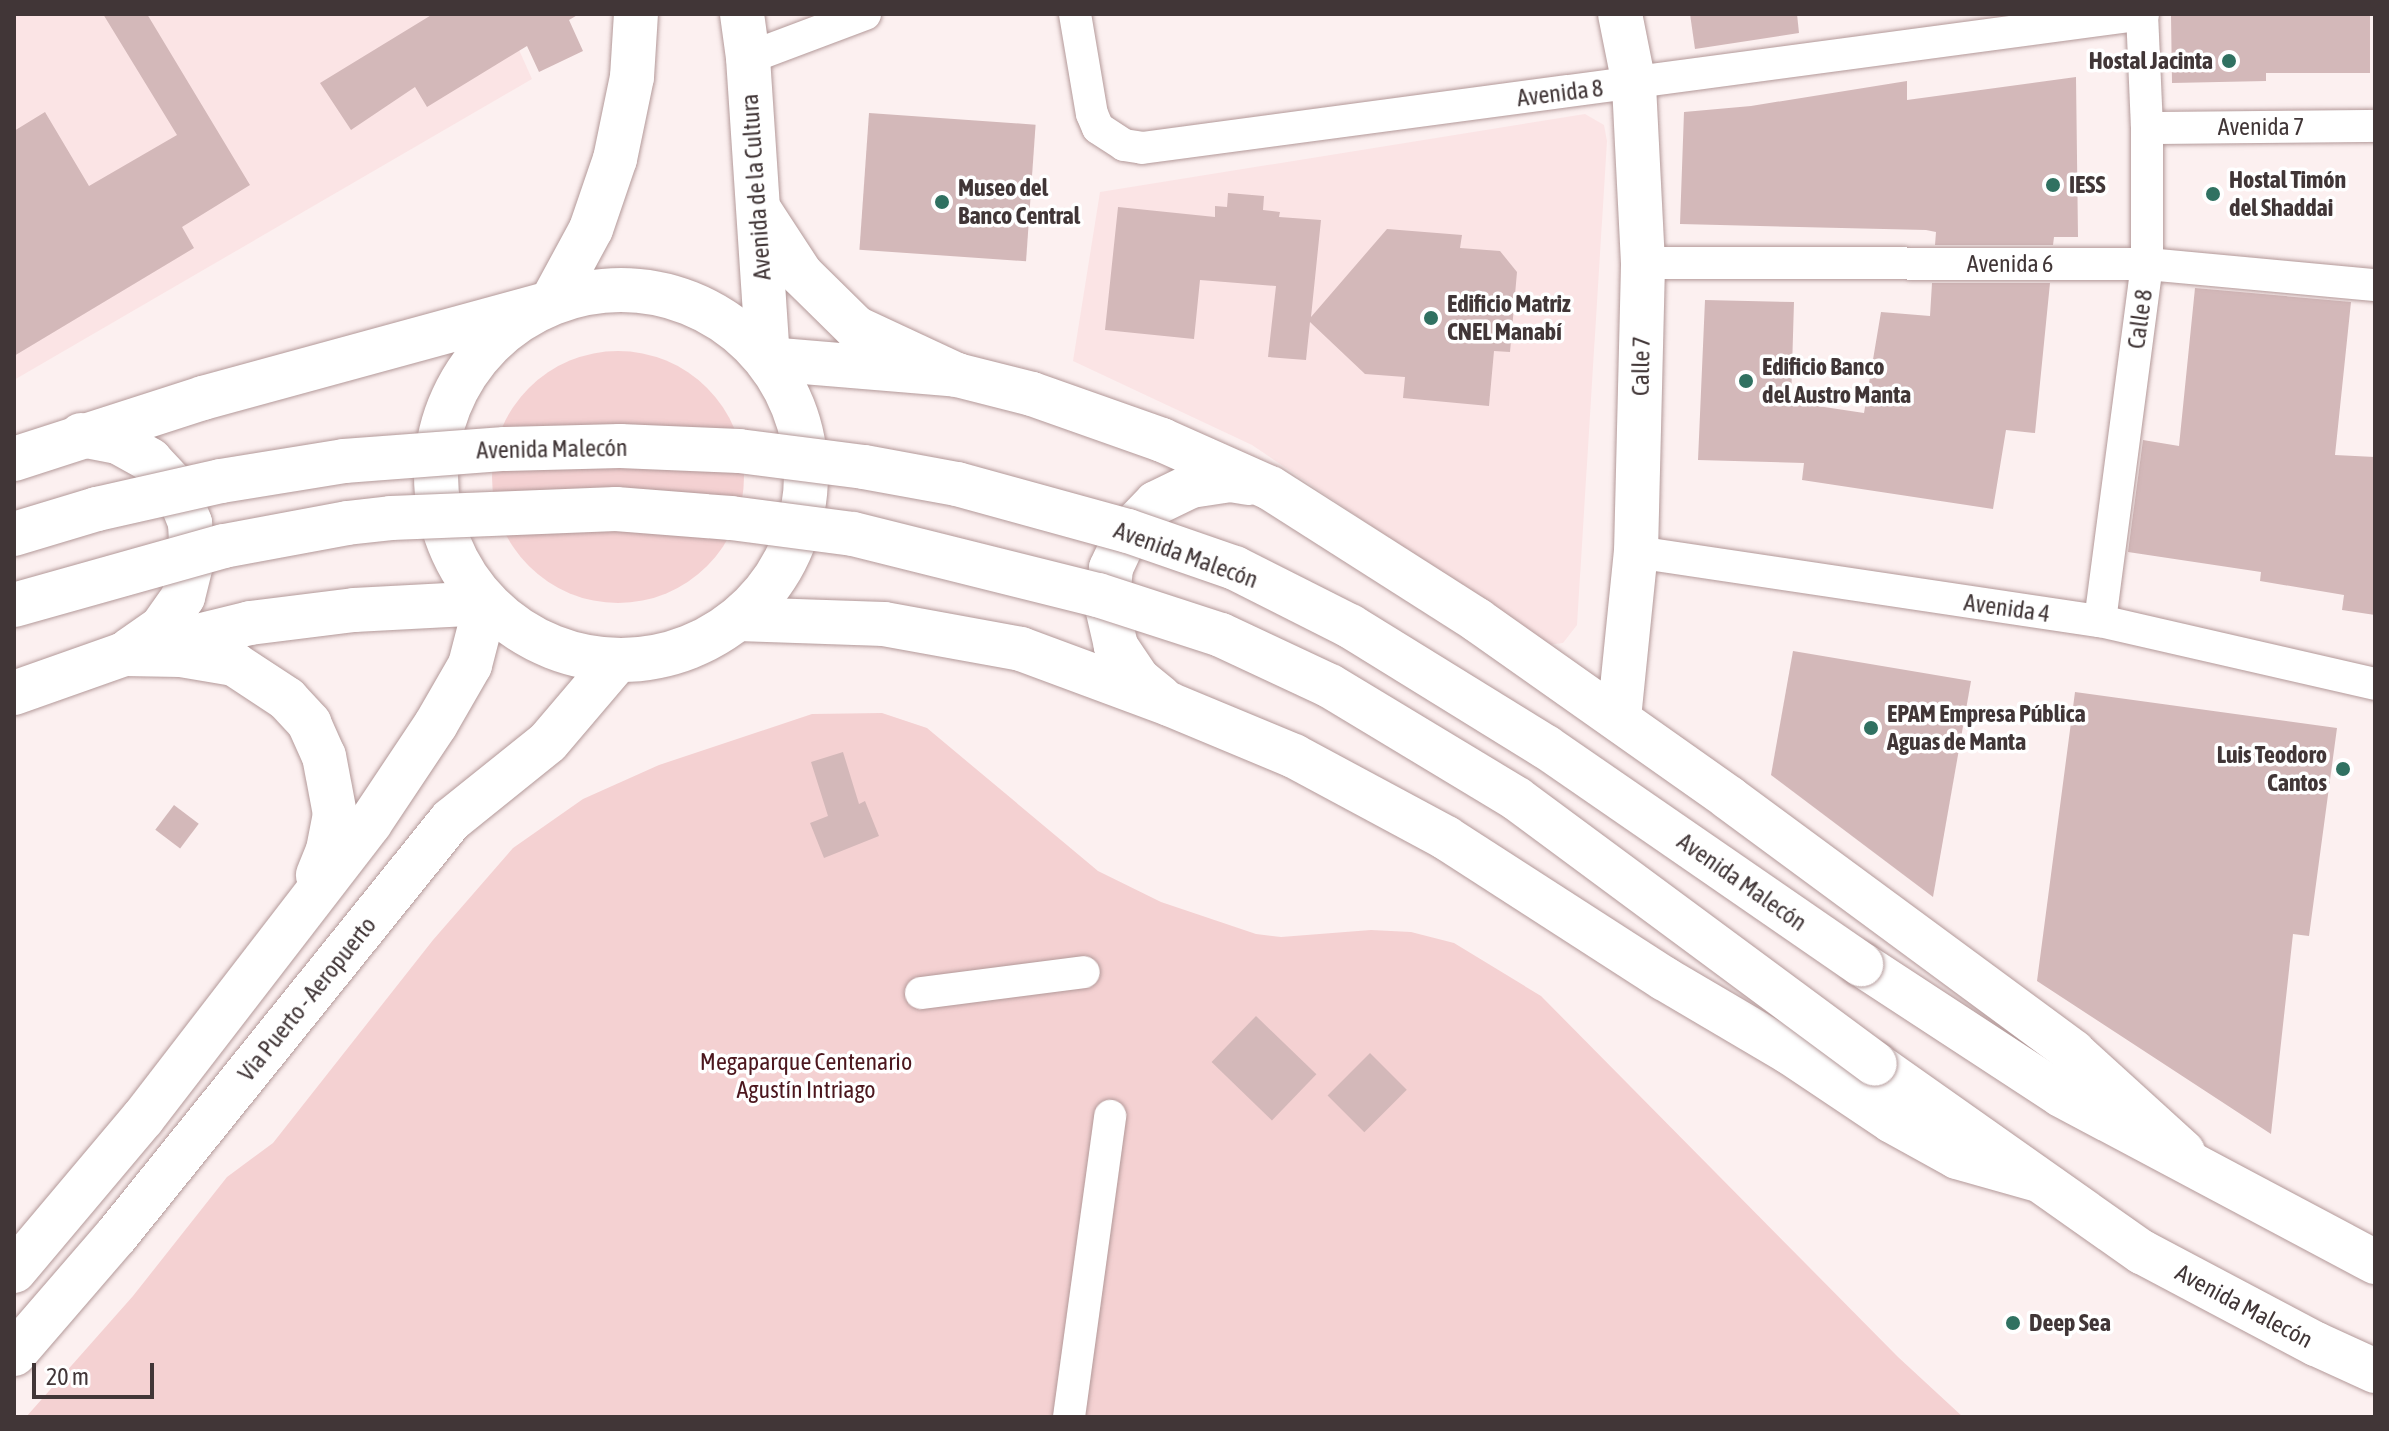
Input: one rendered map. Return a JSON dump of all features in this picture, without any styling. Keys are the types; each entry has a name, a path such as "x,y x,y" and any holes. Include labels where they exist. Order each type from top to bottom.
{"main road":[{"path":"14,459 81,435 551,303 610,289 669,295 724,319 768,359 793,401 805,447 806,496 794,542 771,584 738,619 701,643 660,657 617,661 569,654 524,634 486,603 462,570 446,537 437,499 436,462 444,424 458,388 479,357 512,326 551,303 591,229 615,159 632,77 636,14"},
{"name":"Avenida de la Cultura","path":"742,14 748,58 755,202 768,359"},
{"name":"Calle 7","path":"1619,718 1636,552 1643,263 1634,84 1620,14"},
{"path":"755,202 775,239 801,274 856,328 957,375"},
{"name":"Avenida Malecón","path":"768,359 957,375 1032,394 1162,440 1270,488 1477,620 1619,718 2073,1052 2205,1172"},
{"path":"81,435 118,442 150,460 176,488 190,523 192,561 183,597 161,628 124,654"},
{"name":"Avenida Malecón","path":"14,534 97,509 221,481 358,459 505,449 620,446 739,451 864,467 957,484 1128,531 1235,568 1350,626 1546,747 1861,964 2061,1095 2375,1262"},
{"path":"1169,704 1138,679 1116,646 1107,608 1111,568 1128,532 1156,503 1191,486 1231,480 1270,488"},
{"name":"Avenida Malecón","path":"14,605 224,546 391,518 616,509 731,518 853,534 1098,595 1221,635 1330,686 1517,799 1875,1064 2142,1252 2316,1344 2375,1371"},
{"path":"14,693 124,654 250,623 354,610 486,603"},
{"path":"14,1271 143,1118 370,823 436,724 470,665 486,603"},
{"name":"Avenida Malecón","path":"738,619 884,624 1021,649 1169,704 1294,756 1446,838 1665,979 1789,1052 1892,1121 1957,1157 2038,1180"},
{"path":"124,654 181,655 234,664 287,699 309,723 324,756 335,814 328,850 304,907"},
{"name":"Via Puerto - Aeropuerto","path":"14,1354 116,1236 451,820 548,742 617,661"}],"street":[{"path":"748,58 865,14"},
{"name":"Avenida 8","path":"1075,14 1092,114 1098,128 1116,142 1142,148 2142,14"},
{"name":"Calle 8","path":"2100,621 2147,264 2147,128 2142,14"},
{"name":"Avenida 7","path":"2147,128 2375,126"},
{"name":"Avenida 6","path":"1643,263 2147,264 2375,285"},
{"name":"Avenida 4","path":"1636,552 2100,621 2375,684"},
{"path":"921,993 1084,972"},
{"path":"1069,1417 1110,1116"}],"shaded area":[{"path":"14,14 503,14 532,79 14,380"},
{"path":"1585,114 1604,125 1607,141 1577,625 1563,643 1548,645 1252,445 1073,361 1100,192"}],"green space":[{"path":"618,351 666,361 707,388 734,429 744,477 734,525 707,566 666,593 618,603 570,593 529,566 502,525 492,477 502,429 529,388 570,361"},
{"name":"Megaparque Centenario Agustín Intriago","path":"882,713 927,728 1098,871 1161,902 1256,934 1281,937 1371,930 1411,932 1454,943 1541,996 1898,1357 1963,1417 26,1417 133,1296 227,1177 273,1143 433,940 513,848 583,799 659,765 812,714"}],"building":[{"path":"103,14 147,14 250,185 182,227 194,248 14,356 14,131 45,112 89,186 177,135"},
{"path":"433,14 579,14 569,20 583,51 539,72 527,46 427,107 415,87 351,130 320,83"},
{"path":"1690,14 1797,14 1799,33 1695,49"},
{"path":"2370,14 2370,73 2266,73 2266,81 2172,83 2171,16"},
{"path":"2076,77 2078,237 2054,237 2053,245 1935,245 1936,232 1926,230 1680,224 1684,112 1751,106 1907,81 1907,100"},
{"path":"869,113 1036,125 1026,261 859,250"},
{"path":"1228,193 1264,196 1263,210 1280,212 1279,217 1321,220 1311,317 1387,229 1462,235 1460,248 1500,251 1517,272 1510,352 1494,351 1489,406 1403,398 1405,377 1365,374 1310,322 1306,360 1268,357 1276,286 1200,280 1194,339 1105,330 1118,207 1215,217 1215,206 1227,207"},
{"path":"1932,283 2050,283 2035,433 2006,430 1993,509 1802,480 1804,463 1698,460 1705,300 1794,302 1791,402 1864,413 1881,312 1930,316"},
{"path":"2195,288 2351,302 2335,455 2375,457 2375,615 2342,610 2344,595 2260,581 2261,572 2128,552 2143,440 2179,446"},
{"name":"EPAM Empresa Pública Aguas de Manta","path":"1793,651 1971,681 1933,897 1771,775"},
{"path":"2075,692 2337,728 2309,936 2293,934 2271,1134 2037,981"},
{"path":"843,752 859,804 865,801 879,836 824,858 810,823 828,816 811,762"},
{"path":"174,805 199,824 180,848 155,830"},
{"path":"1256,1016 1316,1074 1272,1120 1212,1062"},
{"path":"1370,1053 1407,1090 1364,1132 1328,1095"}],"place":[{"name":"Hostal Jacinta","path":"2229,61"},
{"name":"IESS","path":"2053,185"},
{"name":"Hostal Timón del Shaddai","path":"2213,194"},
{"name":"Museo del Banco Central","path":"942,202"},
{"name":"Edificio Matriz CNEL Manabí","path":"1431,318"},
{"name":"Edificio Banco del Austro Manta","path":"1746,381"},
{"name":"EPAM Empresa Pública Aguas de Manta","path":"1871,728"},
{"name":"Luis Teodoro Cantos","path":"2343,769"},
{"name":"Deep Sea","path":"2013,1323"}]}
